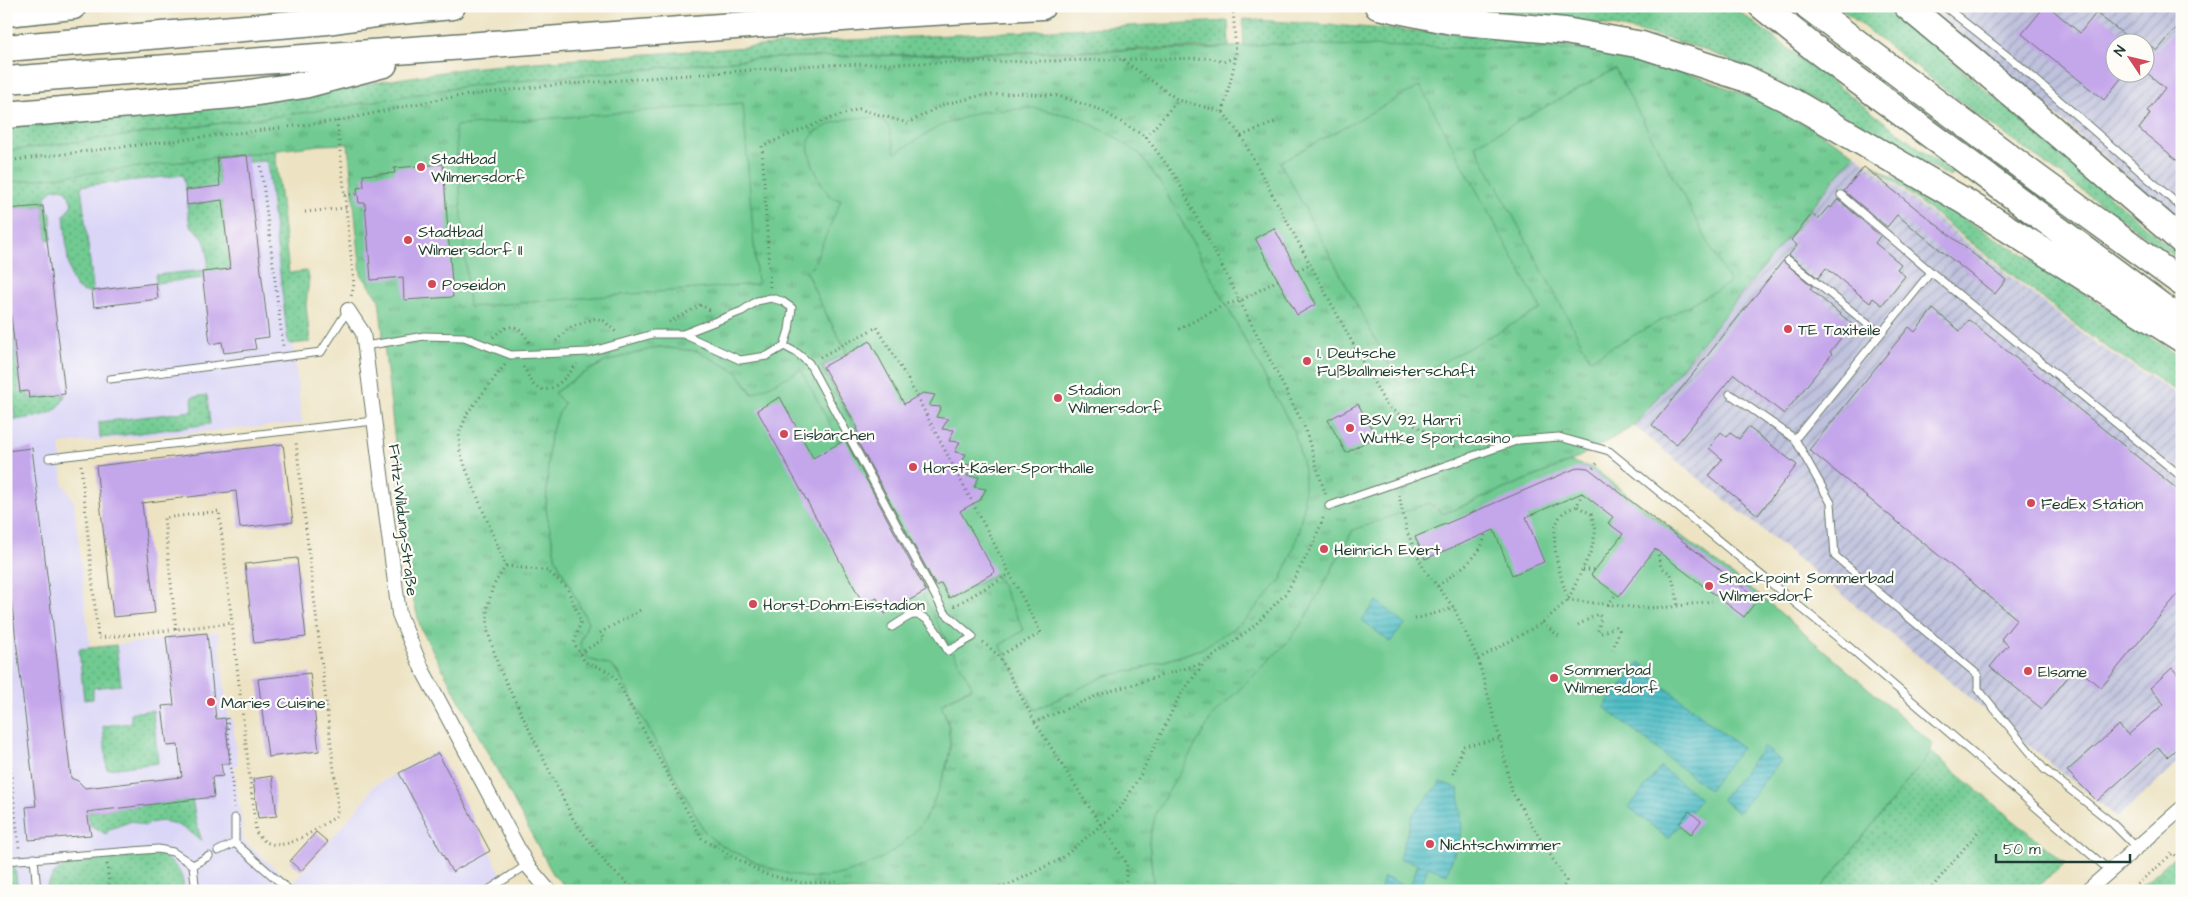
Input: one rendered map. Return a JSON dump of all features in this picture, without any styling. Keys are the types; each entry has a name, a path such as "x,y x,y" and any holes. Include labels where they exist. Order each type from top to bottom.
{"highway":[{"path":"6,13 73,6"},
{"path":"6,48 328,21 378,9 452,6"},
{"path":"6,80 896,14 1042,6"},
{"path":"1378,6 1452,21 1565,31 1642,45 1744,78 1791,101 1964,201 2182,339"},
{"path":"1762,6 1814,48 2182,321"},
{"path":"1808,6 1848,38 2182,282"},
{"path":"1906,6 1971,59 2182,241"},
{"path":"6,114 244,94 304,85 447,48"}],"street":[{"name":"Fritz-Wildung-Straße","path":"348,310 363,333 399,614 422,668 528,865 549,891"},
{"path":"2087,891 2182,808"}],"lane":[{"path":"1944,6 2020,66 2182,208"},
{"path":"1841,195 1931,272 2182,477"},
{"path":"1788,260 1880,334"},
{"path":"1795,439 1931,272"},
{"path":"365,346 424,336 464,337 511,355 589,352 652,334 683,334 742,311 757,301 771,298 782,301 792,308 789,330 784,346 767,356 740,360 683,334"},
{"path":"110,379 322,352 348,310"},
{"path":"784,346 797,353 809,363 944,612 973,636 948,651 934,629 925,619 917,615 910,616 892,627"},
{"path":"1730,394 1795,439 1831,503 1835,556 1978,675 1978,689 2044,769 2111,822 2136,847"},
{"path":"49,458 374,421"},
{"path":"1329,506 1396,481 1519,440 1559,437 1609,451 1848,646 2109,870"},
{"path":"235,843 236,818"},
{"path":"218,851 235,843"},
{"path":"235,843 290,891"},
{"path":"6,861 158,849 173,852 193,865"},
{"path":"193,865 209,856"},
{"path":"34,858 37,891"},
{"path":"192,891 195,884 193,865"},
{"path":"487,891 528,865"}],"path":[{"path":"1223,112 1236,57 1233,6"},
{"path":"6,161 337,121 455,97 544,86 797,66 1211,58 1223,62 1236,57"},
{"path":"1122,59 1178,100 1223,112 1241,136 1386,405 1411,423 1472,457"},
{"path":"771,298 762,146 823,121 859,109 908,123 942,104 979,96 1018,93 1060,96 1102,110 1146,136 1176,177 1304,426 1329,506 1314,542 1287,592 1253,626 1204,663 1179,697 1141,774 1119,810 1061,858 1008,885 985,891"},
{"path":"1146,136 1178,100"},
{"path":"337,121 354,284 348,310"},
{"path":"1241,136 1276,122"},
{"path":"261,166 284,357"},
{"path":"345,196 358,194"},
{"path":"305,212 346,208"},
{"path":"1298,270 1310,264"},
{"path":"1179,329 1226,304 1240,301 1278,280"},
{"path":"652,334 680,314 701,305 726,318"},
{"path":"483,344 503,328 511,326 519,328 524,332 540,353 569,328 596,318 604,321 620,336 628,340"},
{"path":"809,363 876,327 907,378 1041,633 999,656"},
{"path":"506,566 466,469 460,451 459,434 468,412 496,379 511,355 525,370 532,383 537,388 544,390 556,385 589,352"},
{"path":"176,629 164,518 219,511 256,832 260,840 269,844 289,844 334,818 337,813 337,796 294,430"},
{"path":"80,454 98,638 232,623"},
{"path":"1396,481 1407,532 1424,569 1454,608 1478,659 1500,739 1512,792 1566,882 1562,891"},
{"path":"1568,600 1557,565 1555,528 1562,513 1577,506 1582,493"},
{"path":"1478,659 1542,623 1568,600 1591,551 1596,530 1591,514 1577,506"},
{"path":"1438,586 1474,556 1484,544 1485,534"},
{"path":"1657,550 1661,567 1671,574 1678,606"},
{"path":"506,566 548,571 567,588 581,621 574,643 585,662 608,670 615,676 702,839 764,874 803,883 837,882 848,891"},
{"path":"506,566 493,586 487,609 488,632 499,668 573,819 608,866 636,891"},
{"path":"1582,570 1594,570"},
{"path":"944,612 1010,574"},
{"path":"1608,605 1616,594"},
{"path":"1568,600 1641,608 1678,606 1712,601"},
{"path":"1415,619 1454,608"},
{"path":"580,653 604,639 600,633 642,609"},
{"path":"1578,625 1598,614 1601,616 1598,631 1601,633 1615,627 1619,630 1612,652"},
{"path":"1542,623 1560,637"},
{"path":"973,636 999,656 1035,722 1127,864 1125,891"},
{"path":"1035,722 1101,694 1204,663"},
{"path":"227,718 236,818"},
{"path":"6,727 20,860"},
{"path":"1453,774 1463,746 1500,739"},
{"path":"1929,891 1980,829"},
{"path":"106,854 110,891"},
{"path":"2130,891 2173,854 2182,861"},
{"path":"801,891 803,883"}],"shaded area":[{"path":"1926,6 2182,6 2182,223 1959,32"},
{"path":"271,151 302,423 60,444 63,484 74,501 90,648 218,632 228,717 232,717 238,765 234,766 244,841 293,884 368,796 372,787 437,751 504,879 487,891 11,891 6,844 6,183"},
{"path":"1855,154 2096,344 2182,397 2182,760 2117,817 1634,426"}],"green space":[{"path":"1490,6 1732,6 1952,173 1950,177 1804,95 1712,53 1683,43 1624,28 1471,8"},
{"path":"1837,6 1882,6 1911,26 2182,258 2180,261 1978,115"},
{"path":"1243,19 1518,38 1604,51 1244,57"},
{"path":"1228,21 1229,47 763,58 467,86 309,112 6,151 6,123 253,102 468,68 831,41"},
{"path":"1270,44 1604,51 1670,68 1733,90 1775,108 1855,154 1634,426 1570,462 1443,514 1435,505 1353,530 1305,619 1149,841 1154,891 572,891 554,876 421,629 412,595 379,299 361,274 348,144 320,145 6,183 6,151 309,112 467,86 763,58 1204,49","holes":["1141,155 1163,187 1294,431 1201,649 1140,669 1105,676 1035,710 1000,645 1024,630 996,573 947,599 822,367 847,353 806,272 813,266","658,347 697,351 737,372 972,688 941,704 949,725 950,749 947,766 930,811 837,875 806,877 764,866 712,839 705,832 617,671 610,665 588,659 580,644 588,622 556,559 546,509 549,444 554,424 564,403 554,393 579,376 605,362"]},
{"path":"1615,69 1730,283 1590,359 1475,145"},
{"path":"1420,86 1541,309 1400,385 1280,162"},
{"path":"743,103 757,284 469,307 455,126"},
{"name":"Stadion Wilmersdorf","path":"1033,108 1077,117 1115,137 1141,155 1163,187 1294,431 1304,469 1304,507 1295,545 1281,580 1244,621 1201,649 1140,669 1105,676 1035,710 1000,645 1024,630 996,574 947,600 822,366 847,352 806,271 813,266 841,200 830,196 814,169 809,145 810,139 815,133 841,121 861,118 878,119 888,125 895,153 940,126 979,112"},
{"path":"275,150 289,273 306,271 309,278 306,305 310,342 288,343 267,161 248,162 244,155 217,158 230,269 203,278 156,283 155,275 206,270 207,268 207,249 203,238 190,226 187,205 203,203 201,188 186,190 183,175 81,186 93,288 91,292 77,288 70,270 64,216 72,204 67,191 62,188 53,189 45,198 47,210 51,214 51,240 47,240 43,206 6,209 6,170 253,154"},
{"path":"1871,164 2041,265 2182,358 2182,394 2098,342"},
{"path":"10,307 29,398 65,394 58,408 52,412 15,420 6,350 6,308"},
{"name":"Horst-Dohm-Eisstadion","path":"658,347 697,351 737,372 752,394 801,370 972,687 941,704 950,736 949,754 940,785 924,819 907,840 895,850 866,866 835,875 820,877 797,876 761,864 730,850 714,840 705,832 617,671 610,665 588,659 580,644 588,622 556,559 546,509 549,444 554,424 564,403 554,393 579,376 605,362"},
{"path":"207,395 210,424 100,438 99,422 193,411 192,397"},
{"name":"Sommerbad Wilmersdorf","path":"1570,462 1593,468 1770,604 1932,743 1931,752 1819,891 1154,891 1149,841 1156,813 1213,715 1289,641 1305,619 1353,530 1429,503 1443,514"},
{"path":"116,645 121,685 93,688 93,699 84,700 79,649"},
{"path":"153,710 158,763 107,769 103,726 131,723 131,713"},
{"path":"1931,752 2065,863 2033,891 1819,891"},
{"path":"192,799 202,841 182,827 160,821 144,826 132,821 110,829 106,834 91,826 87,812"},
{"path":"2179,852 2182,854 2182,891 2136,891"},
{"path":"157,853 177,868 182,878 183,891 44,891 53,875 67,864"},
{"path":"8,868 15,868 18,891 11,891"}],"water":[{"path":"1377,601 1405,624 1390,642 1362,620"},
{"path":"1640,662 1649,670 1647,673 1742,748 1709,790 1604,707"},
{"path":"1764,747 1781,761 1738,813 1722,799"},
{"path":"1661,767 1701,799 1668,839 1629,807"},
{"name":"Nichtschwimmer","path":"1441,782 1459,789 1462,830 1447,874 1428,867 1421,887 1432,891 1380,891 1384,877 1410,887 1418,864 1399,858 1413,814"}],"building":[{"path":"2045,6 2048,6 2080,33 2096,13 2121,32 2106,32 2106,82 2118,82 2104,100 2022,34"},
{"path":"2182,21 2182,164 2139,129 2150,113 2147,111 2165,88 2156,80 2157,51"},
{"path":"247,155 269,337 254,339 256,349 224,353 222,342 210,344 202,272 230,269 222,200 187,205 186,190 220,186 217,158"},
{"name":"Stadtbad Wilmersdorf II","path":"443,164 453,297 404,300 403,277 371,280 365,203 359,203 357,188 364,187 363,175 395,173 394,168"},
{"path":"1864,167 2006,280 1995,294 1897,215 1887,227 1844,191"},
{"path":"1838,199 1880,236 1875,243 1901,264 1897,269 1905,276 1882,305 1873,298 1870,303 1826,268 1818,278 1789,255 1797,245 1791,240 1812,214 1818,219"},
{"path":"43,206 65,394 29,398 28,391 20,392 6,274 6,209"},
{"path":"1274,228 1316,304 1297,315 1255,238"},
{"path":"1783,261 1812,286 1810,289 1851,323 1850,326 1830,352 1832,354 1784,414 1734,374 1676,445 1652,425"},
{"path":"156,283 158,299 94,307 92,291"},
{"path":"1933,309 1960,331 1969,320 2182,493 2182,589 2101,688 2076,667 2042,709 1990,667 2008,645 2001,639 2017,619 1809,450 1909,327 1915,332"},
{"name":"Horst-Käsler-Sporthalle","path":"870,341 904,404 923,393 935,395 929,406 941,407 936,417 948,419 942,429 954,430 949,441 960,442 955,452 966,454 961,464 973,465 967,476 979,477 974,487 986,489 980,500 960,511 995,572 949,598 941,583 936,586 854,435 858,432 856,429 858,428 823,367"},
{"path":"780,397 813,458 845,440 926,591 885,614 877,598 864,605 757,410"},
{"path":"1358,404 1376,436 1346,453 1328,420"},
{"path":"1748,427 1797,465 1758,515 1709,476 1722,459 1709,448 1721,432 1727,437 1730,433 1739,439"},
{"path":"283,444 293,522 240,528 236,491 142,503 155,613 113,617 96,466"},
{"path":"32,448 71,778 78,781 85,788 182,777 178,745 167,746 162,706 174,705 166,637 207,633 216,719 225,718 230,763 221,764 223,776 212,777 214,797 87,812 91,835 29,840 26,807 36,806 6,557 6,451"},
{"path":"1579,467 1588,468 1758,599 1744,617 1655,549 1619,596 1591,575 1623,534 1608,523 1613,517 1582,493 1526,517 1544,562 1512,575 1494,530 1425,559 1415,537"},
{"path":"297,558 306,637 254,643 245,564"},
{"path":"2172,668 2182,679 2182,744 2167,757 2158,747 2097,801 2067,771 2119,725 2128,735 2164,704 2150,688"},
{"path":"310,673 319,751 268,757 258,679"},
{"path":"438,753 490,851 452,872 399,773"},
{"path":"272,776 277,816 258,818 253,779"},
{"path":"1689,811 1701,821 1691,834 1679,824"},
{"path":"316,832 328,842 301,871 290,861"}],"place":[{"name":"Stadtbad Wilmersdorf","path":"421,167"},
{"name":"Stadtbad Wilmersdorf II","path":"408,240"},
{"name":"Poseidon","path":"432,284"},
{"name":"TE Taxiteile","path":"1788,329"},
{"name":"1. Deutsche Fußballmeisterschaft","path":"1307,361"},
{"name":"Stadion Wilmersdorf","path":"1058,398"},
{"name":"BSV 92 Harri Wuttke Sportcasino","path":"1350,428"},
{"name":"Eisbärchen","path":"784,434"},
{"name":"Horst-Käsler-Sporthalle","path":"913,467"},
{"name":"FedEx Station","path":"2031,503"},
{"name":"Heinrich Evert","path":"1324,549"},
{"name":"Snackpoint Sommerbad Wilmersdorf","path":"1709,586"},
{"name":"Horst-Dohm-Eisstadion","path":"753,604"},
{"name":"Elsame","path":"2028,671"},
{"name":"Sommerbad Wilmersdorf","path":"1554,678"},
{"name":"Maries Cuisine","path":"211,702"},
{"name":"Nichtschwimmer","path":"1430,844"}]}
